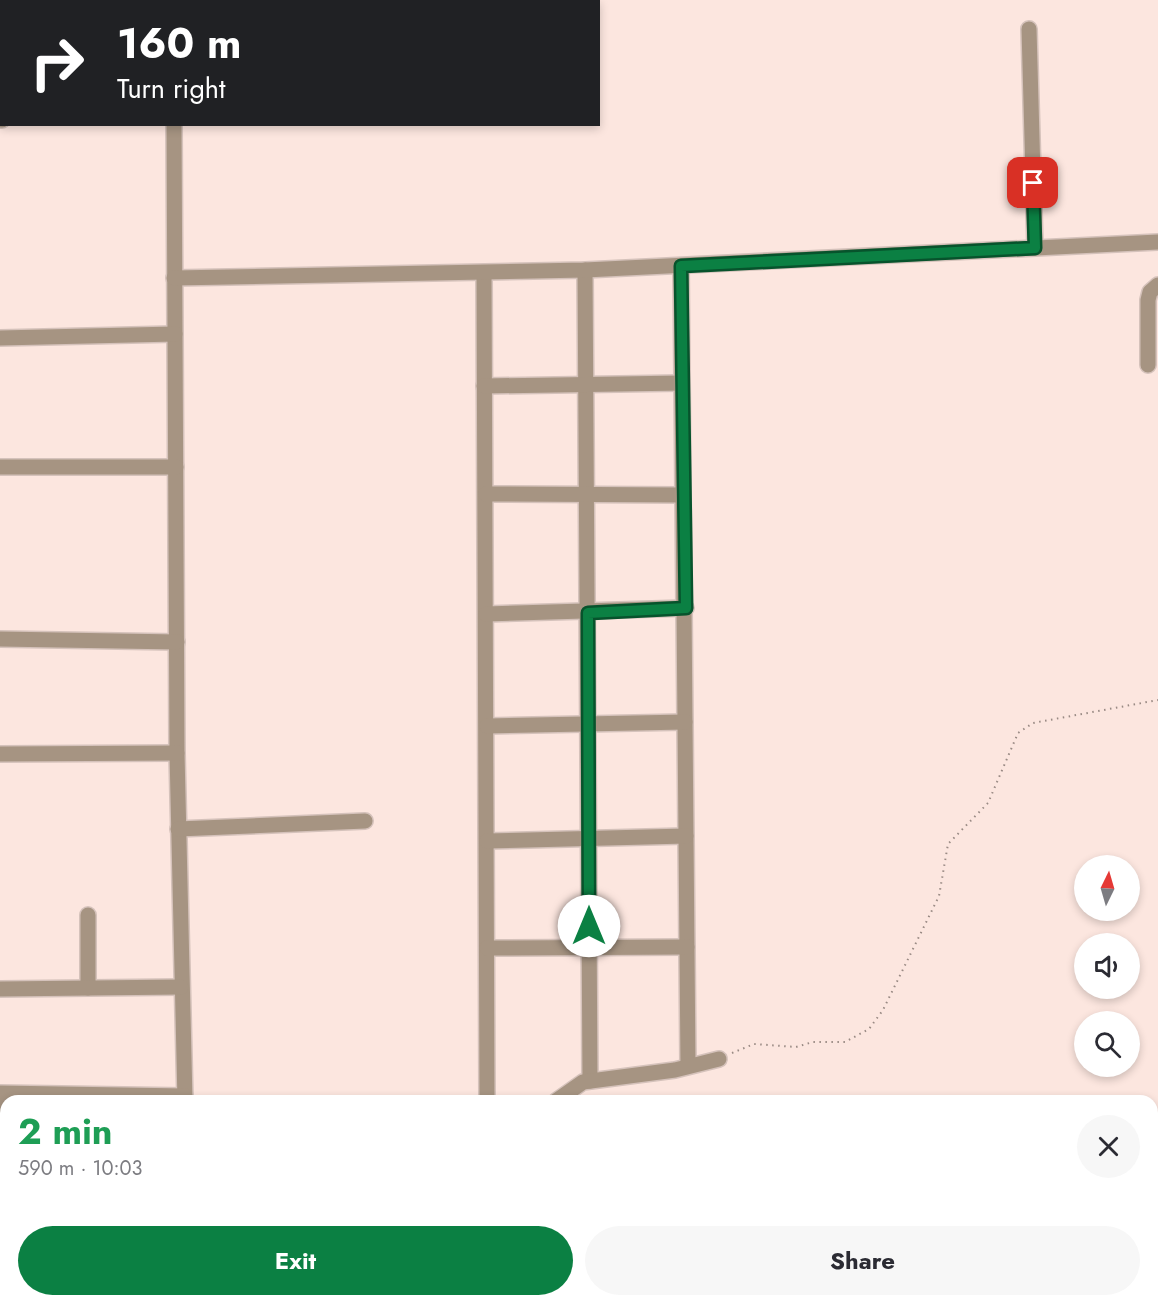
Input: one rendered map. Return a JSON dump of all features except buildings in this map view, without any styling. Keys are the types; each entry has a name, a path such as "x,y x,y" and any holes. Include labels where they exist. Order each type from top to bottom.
{"street":[{"path":"1029,30 1035,248"},
{"path":"174,126 177,753 185,1095"},
{"path":"174,278 585,270 1158,242"},
{"path":"681,266 686,608 688,1066"},
{"path":"585,270 590,1082"},
{"path":"484,273 488,1095"},
{"path":"1148,364 1148,300 1150,292 1158,285"},
{"path":"0,338 175,334"},
{"path":"484,386 682,383"},
{"path":"0,467 176,467"},
{"path":"486,494 683,495"},
{"path":"486,614 588,613 686,608"},
{"path":"0,639 177,642"},
{"path":"487,726 685,722"},
{"path":"0,754 177,753"},
{"path":"178,829 365,821"},
{"path":"487,841 686,836"},
{"path":"88,915 88,988"},
{"path":"487,948 687,947"},
{"path":"0,989 181,987"},
{"path":"568,1095 583,1082 719,1059"},
{"path":"0,1093 62,1095"}],"path":[{"path":"719,1059 754,1044 796,1047 813,1042 845,1042 869,1029 884,1010 939,897 948,844 988,803 1018,733 1032,723 1158,700"}],"route":[{"path":"589,926 588,613 686,608 681,266 1035,248 1033,183"}]}
